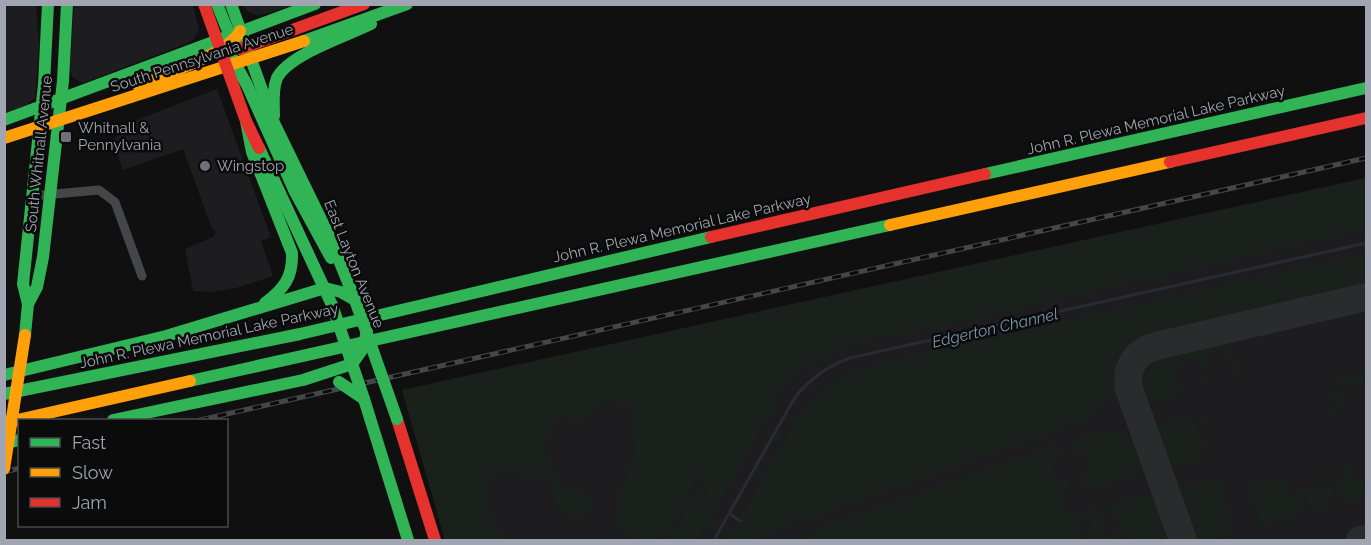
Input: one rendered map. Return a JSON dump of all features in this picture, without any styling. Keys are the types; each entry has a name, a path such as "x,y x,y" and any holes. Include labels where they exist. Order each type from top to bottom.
{"main road":[{"name":"South Whitnall Avenue","path":"4,469 28,304 23,284 42,106 48,4"},
{"name":"South Whitnall Avenue","path":"28,304 37,287 43,257 61,99 67,4"},
{"name":"East Layton Avenue","path":"204,4 233,48 274,123 331,240 398,419 435,540"},
{"path":"217,4 233,48 296,192 353,295"},
{"name":"East Layton Avenue","path":"231,4 233,48 246,121 332,306 408,540"},
{"name":"South Pennsylvania Avenue","path":"4,138 113,102 233,48 315,4"},
{"path":"233,48 364,4"},
{"name":"South Pennsylvania Avenue","path":"4,120 61,99 233,48 404,6"},
{"path":"274,123 275,91 279,75 290,63 404,6"},
{"name":"John R. Plewa Memorial Lake Parkway","path":"4,394 300,334 564,270 1366,88"},
{"path":"22,419 1366,118"},
{"path":"246,121 252,152 291,253 293,269 289,283 258,309"},
{"path":"4,375 64,363 325,288 353,295"},
{"path":"118,419 303,380 338,377 352,364 362,350 366,332"},
{"path":"338,377 364,399"}],"street":[{"path":"32,196 99,190 109,194 115,202 142,276"}],"shaded area":[{"path":"5,5 36,5 39,46 35,98 26,105 5,113"},
{"path":"74,5 193,5 199,29 194,39 188,43 83,83 73,78 70,70"},
{"path":"243,5 296,5 258,16 247,11"},
{"path":"217,89 271,237 261,241 273,276 236,288 211,292 193,291 185,249 213,237 216,233 211,226 183,149 123,170 113,141 129,123"},
{"path":"1366,178 1366,540 445,540 402,390"},
{"path":"1366,178 1366,230 881,340 880,338 851,345 825,356 803,371 783,393 699,540 667,540 697,490 704,493 708,488 701,483 704,477 700,474 668,532 663,536 653,540 642,540 625,535 621,526 621,530 615,530 614,524 621,518 617,512 622,481 635,454 632,420 635,412 629,405 615,401 598,405 591,415 581,419 563,418 560,411 561,419 550,422 553,427 545,440 547,454 555,463 559,483 569,492 580,491 590,496 594,504 593,511 575,516 563,514 554,502 550,483 545,478 519,477 514,470 501,472 486,480 490,507 503,540 445,540 402,390"},
{"path":"1366,253 1366,289 1140,343 1130,351 1121,368 1113,398 1077,424 771,532 756,540 727,540 737,522 741,521 739,519 786,435 814,395 839,376 887,361"},
{"path":"1225,339 1231,342 1238,374 1232,375 1226,349 1203,354 1209,382 1204,383 1198,360 1175,365 1182,397 1146,405 1140,374 1149,360"},
{"path":"1366,374 1366,386 1365,382 1340,388 1346,412 1327,417 1326,413 1339,410 1335,395 1329,396 1328,392 1339,389 1337,381"},
{"path":"1192,415 1195,423 1211,419 1212,424 1196,428 1200,443 1207,441 1208,445 1201,447 1204,461 1170,468 1166,465 1154,428 1159,423"},
{"path":"1100,431 1118,432 1125,435 1139,452 1147,470 1145,474 1084,490 1078,476 1090,473 1085,450 1072,452 1070,441"},
{"path":"1059,443 1063,454 1051,457 1057,480 1069,478 1070,493 1064,495 1068,513 1076,514 1079,525 1073,527 1074,533 1080,532 1082,539 1087,538 1086,531 1092,529 1090,523 1085,524 1082,511 1100,506 1106,520 1100,522 1103,534 1120,530 1118,517 1112,518 1110,504 1150,494 1157,499 1171,540 1129,540 1128,537 1112,540 808,540 810,531"},
{"path":"1349,462 1355,481 1366,478 1366,494 1360,495 1361,502 1350,504 1349,498 1341,499 1339,490 1333,491 1335,501 1327,503 1329,510 1318,512 1316,505 1309,507 1306,498 1300,499 1302,508 1295,510 1296,518 1261,526 1256,505 1246,507 1250,504 1248,498 1252,496 1249,485 1286,478 1292,494 1313,489 1309,472 1313,471 1319,490 1343,484 1340,465"},
{"path":"1219,477 1227,509 1236,509 1228,512 1233,534 1212,540 1193,540 1176,491 1179,488"}],"waterway":[{"name":"Edgerton Channel","path":"714,540 794,399 812,379 842,361 1366,243"},
{"path":"730,514 740,521"}],"taxiway":[{"path":"1183,540 1129,389 1129,374 1133,362 1142,352 1156,346 1366,297"},
{"path":"1360,540 1366,539"}],"railway":[{"path":"204,419 1366,158"},
{"path":"4,472 18,468"}],"traffic: fast":[{"path":"28,304 23,284 44,84 48,4"},
{"path":"25,335 28,304 37,287 43,257 63,81 67,4"},
{"path":"217,4 232,41"},
{"path":"231,4 274,123 331,240 355,300"},
{"path":"4,120 315,4"},
{"path":"304,41 407,4"},
{"path":"274,116 274,87 283,69 319,46 371,24"},
{"path":"231,56 247,85 295,192 331,258"},
{"path":"985,174 1366,88"},
{"path":"246,121 252,152 292,253 291,269 286,282 265,303"},
{"path":"259,148 332,305"},
{"path":"190,381 890,225"},
{"path":"4,394 300,334 711,237"},
{"path":"4,375 166,336 325,288 341,292 355,300"},
{"path":"355,300 397,419"},
{"path":"332,305 364,399"},
{"path":"352,364 362,350 367,332"},
{"path":"118,419 303,380 352,364"},
{"path":"339,382 364,399"},
{"path":"364,399 408,540"},
{"path":"4,443 18,440"}],"traffic: slow":[{"path":"139,87 210,55 234,39 240,31"},
{"path":"4,138 304,41"},
{"path":"890,225 1170,162"},
{"path":"4,469 25,335"},
{"path":"22,419 190,381"},
{"path":"4,423 18,420"}],"traffic: jam":[{"path":"204,4 246,121 259,148"},
{"path":"240,49 364,4"},
{"path":"1170,162 1366,118"},
{"path":"711,237 985,174"},
{"path":"397,419 435,540"}],"place":[{"name":"Whitnall & Pennylvania","path":"66,137"},
{"name":"Wingstop","path":"205,166"}]}
